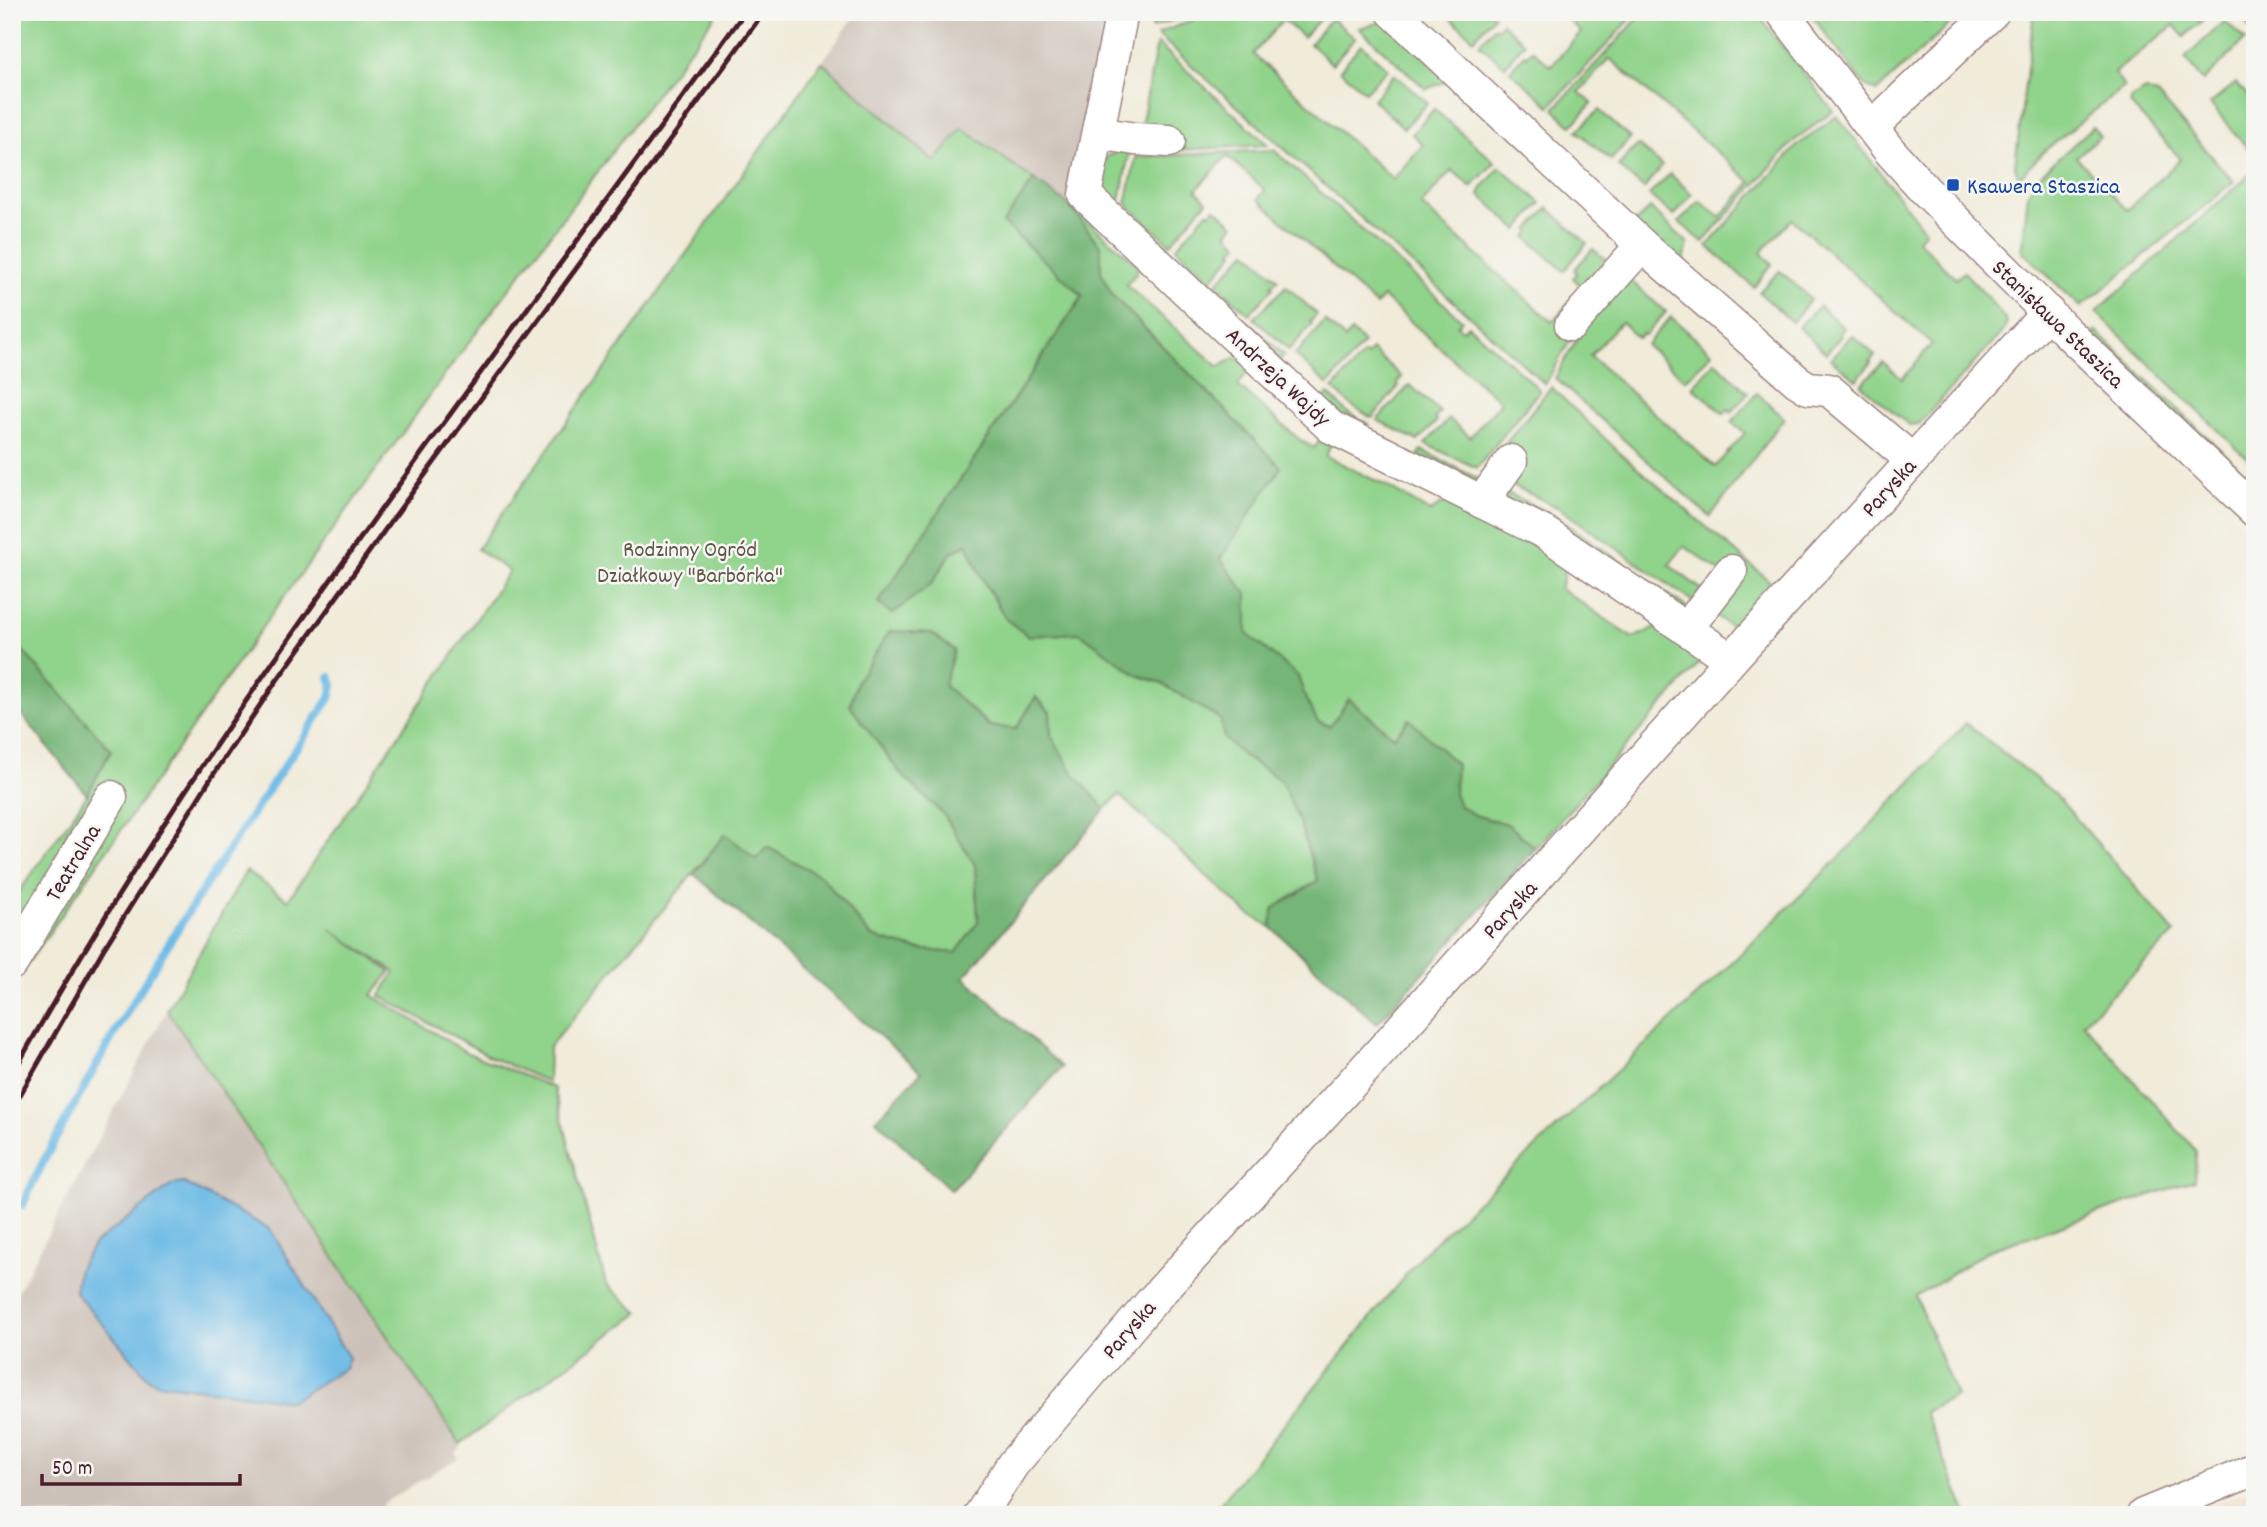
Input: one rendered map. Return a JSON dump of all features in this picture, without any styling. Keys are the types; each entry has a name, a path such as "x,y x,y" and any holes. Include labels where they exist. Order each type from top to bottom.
{"street":[{"name":"Andrzeja Wajdy","path":"1122,12 1085,195 1331,427 1545,533 1730,661"},
{"path":"1393,12 1643,245 1797,382 1808,388 1829,390 1912,460"},
{"name":"Stanisława Staszica","path":"1782,12 1924,189 2255,511"},
{"path":"1872,127 1993,12"},
{"path":"1098,133 1170,141"},
{"path":"1571,325 1643,245"},
{"name":"Paryska","path":"980,1515 1013,1464 1153,1300 1391,1041 1730,661 2048,312"},
{"path":"1482,502 1511,461"},
{"path":"1686,629 1731,572"},
{"name":"Teatralna","path":"12,962 111,797"},
{"path":"2143,1515 2255,1469"}],"shaded area":[{"path":"858,12 1107,12 1068,204 962,128 935,163 822,62"},
{"path":"167,1010 460,1444 461,1448 455,1453 458,1458 382,1504 388,1515 12,1515 12,1302"},
{"path":"2255,1488 2255,1515 2187,1515"}],"green space":[{"path":"12,12 718,12 446,373 264,625 12,986 12,902 87,795 111,751 12,639"},
{"path":"1155,12 1196,12 1152,28"},
{"path":"1213,12 1326,13 1303,37 1283,20 1253,54 1393,179 1423,145 1412,134 1434,109 1495,162 1471,187 1452,170 1421,205 1552,322 1583,288 1573,278 1577,273 1574,270 1593,249 1613,266 1545,384 1158,35"},
{"path":"1450,12 1490,12 1494,16 1474,39 1447,15"},
{"path":"1560,12 1637,12 1550,106 1510,71 1532,50 1551,66 1581,32"},
{"path":"1644,12 1756,12 1833,111 1794,141 1703,242 1679,222 1700,201 1720,217 1751,182 1609,58 1579,92 1592,103 1572,126 1554,109"},
{"path":"1809,12 1917,12 1926,21 1935,12 1963,12 1877,91 1866,87"},
{"path":"2034,12 2186,12 2203,20 2184,37 2174,25 2114,73 2124,87 2043,152 2019,178 2015,166"},
{"path":"2237,12 2255,12 2255,29 2252,31"},
{"path":"1331,18 1355,38 1332,64 1310,44"},
{"path":"1384,21 1451,80 1426,89 1359,28"},
{"path":"2225,21 2245,40 2203,81 2185,58"},
{"path":"1502,23 1524,43 1505,66 1479,44 1494,27 1497,29"},
{"path":"1157,43 1268,145 1146,152 1140,132"},
{"path":"1361,44 1388,69 1365,92 1340,70"},
{"name":"Rodzinny Ogród Działkowy \"Barbórka\"","path":"822,62 935,162 962,128 1034,180 1003,223 1083,295 878,603 931,584 952,552 968,544 982,578 1006,619 1028,636 1080,633 1137,675 1159,682 1220,719 1243,756 1281,780 1299,821 1318,882 1273,909 1271,927 1247,913 1119,795 1105,809 1074,774 1051,736 1050,712 1035,698 1016,729 990,726 943,685 891,631 857,681 901,774 944,815 975,865 978,923 956,953 915,949 872,937 821,876 756,859 725,835 549,1047 548,1082 493,1058 380,996 395,972 330,929 391,972 372,995 468,1053 554,1088 606,1284 639,1313 460,1444 167,1010 246,871 288,900 509,571 477,549"},
{"path":"1394,74 1428,103 1404,128 1373,100"},
{"path":"2236,83 2255,103 2255,157 2210,104"},
{"path":"2146,90 2157,94 2234,182 2081,307 2022,251 2028,193 2041,174 2093,127 2100,136 2076,157 2127,210 2181,159 2130,104 2132,98"},
{"path":"1599,110 1630,138 1611,160 1577,131"},
{"path":"1837,116 1925,231 1918,240 1956,279 1964,272 2007,322 2005,329 1919,424 1909,425 1861,385 1883,362 1902,379 1932,344 1792,219 1761,253 1772,264 1754,287 1707,246 1798,145"},
{"path":"1638,145 1662,166 1644,189 1618,166"},
{"path":"1130,148 1119,205 1167,248 1162,254 1103,201 1096,177 1107,156"},
{"path":"1274,150 1462,320 1457,326 1463,330 1468,325 1540,390 1477,468 1425,444 1449,419 1470,437 1501,402 1383,297 1376,305 1258,199 1265,190 1227,156 1196,190 1207,201 1170,244 1126,204 1136,157"},
{"path":"1500,167 1541,203 1518,230 1479,194"},
{"path":"2255,170 2255,466 2096,312"},
{"path":"1670,174 1692,194 1674,216 1649,195"},
{"path":"1034,180 1068,204 1101,247 1101,272 1112,295 1281,467 1220,559 1247,594 1247,634 1298,676 1306,700 1318,722 1330,726 1349,699 1394,737 1409,719 1456,764 1454,794 1460,806 1474,815 1507,824 1536,848 1377,1024 1271,927 1273,909 1318,881 1299,821 1281,780 1243,756 1224,738 1220,719 1159,682 1137,675 1080,633 1028,636 1006,619 982,578 967,544 952,552 931,584 892,614 878,603 1083,296 1003,223"},
{"path":"1068,204 1137,264 1137,272 1126,285 1219,367 1234,358 1244,362 1248,371 1238,386 1300,440 1314,448 1323,436 1332,440 1326,456 1430,512 1451,500 1542,546 1563,565 1560,588 1633,638 1657,627 1704,658 1536,848 1507,824 1474,815 1460,806 1454,794 1456,764 1409,720 1394,737 1330,727 1318,722 1306,700 1298,676 1247,634 1247,594 1220,559 1281,467 1112,295 1101,272 1101,247"},
{"path":"1215,208 1234,225 1227,233 1239,244 1211,280 1176,248 1207,212 1210,214"},
{"path":"1548,208 1587,243 1564,271 1526,237"},
{"path":"1650,208 1688,243 1683,266 1632,225"},
{"path":"1247,251 1278,279 1249,314 1216,284"},
{"path":"1780,271 1811,299 1792,322 1759,292"},
{"path":"1625,276 1666,312 1645,335 1642,334 1638,338 1621,322 1590,356 1715,467 1745,433 1732,422 1757,393 1784,418 1710,517 1555,378 1581,332"},
{"path":"1286,286 1317,314 1310,322 1312,324 1289,350 1254,318"},
{"path":"1820,306 1844,328 1839,334 1841,336 1826,353 1798,327"},
{"path":"1671,317 1712,353 1686,380 1646,345"},
{"path":"1325,321 1345,339 1352,332 1364,343 1328,385 1295,355"},
{"path":"1249,323 1284,355 1280,360 1244,328"},
{"path":"2096,331 2255,483 2255,493 2092,336"},
{"path":"1852,335 1875,355 1856,380 1831,359"},
{"path":"1372,350 1402,377 1397,383 1399,386 1372,418 1352,406 1333,389 1364,354 1367,356"},
{"path":"1715,361 1748,393 1731,412 1728,409 1724,414 1693,387"},
{"path":"1410,385 1440,412 1435,418 1437,421 1418,441 1377,420"},
{"path":"1551,387 1620,453 1773,584 1733,628 1708,610 1722,573 1684,546 1669,565 1705,592 1696,604 1559,508 1482,473"},
{"path":"1328,394 1348,413 1368,424 1365,430 1346,420 1323,400"},
{"path":"1421,450 1486,483 1482,486 1418,456"},
{"path":"1503,491 1555,516 1689,609 1680,610 1507,500"},
{"path":"890,631 931,633 954,650 944,685 989,726 1016,729 1036,697 1050,712 1051,736 1074,774 1105,809 964,977 1062,1067 951,1190 876,1120 921,1072 694,874 725,834 756,859 767,847 821,876 872,937 915,949 956,953 978,922 975,865 944,815 901,774 850,706 857,681"},
{"path":"12,639 111,750 87,795 12,703"},
{"path":"1966,723 2055,794 2175,933 2083,1023 2196,1151 2195,1180 1987,1251 1916,1297 1956,1396 1925,1412 1967,1515 1211,1515 1424,1252 1714,980 1848,849"}],"water":[{"path":"184,1183 270,1229 349,1358 345,1368 291,1401 150,1380 75,1292 79,1268 94,1244 172,1185"}],"waterway":[{"path":"23,1205 55,1140 146,980 330,698 333,685 330,677"}],"railway":[{"path":"12,1075 110,908 215,746 381,509 745,12"},
{"path":"12,1109 103,950 211,778 275,683 764,12"}],"place":[{"name":"Ksawera Staszica","path":"1953,185"}]}
